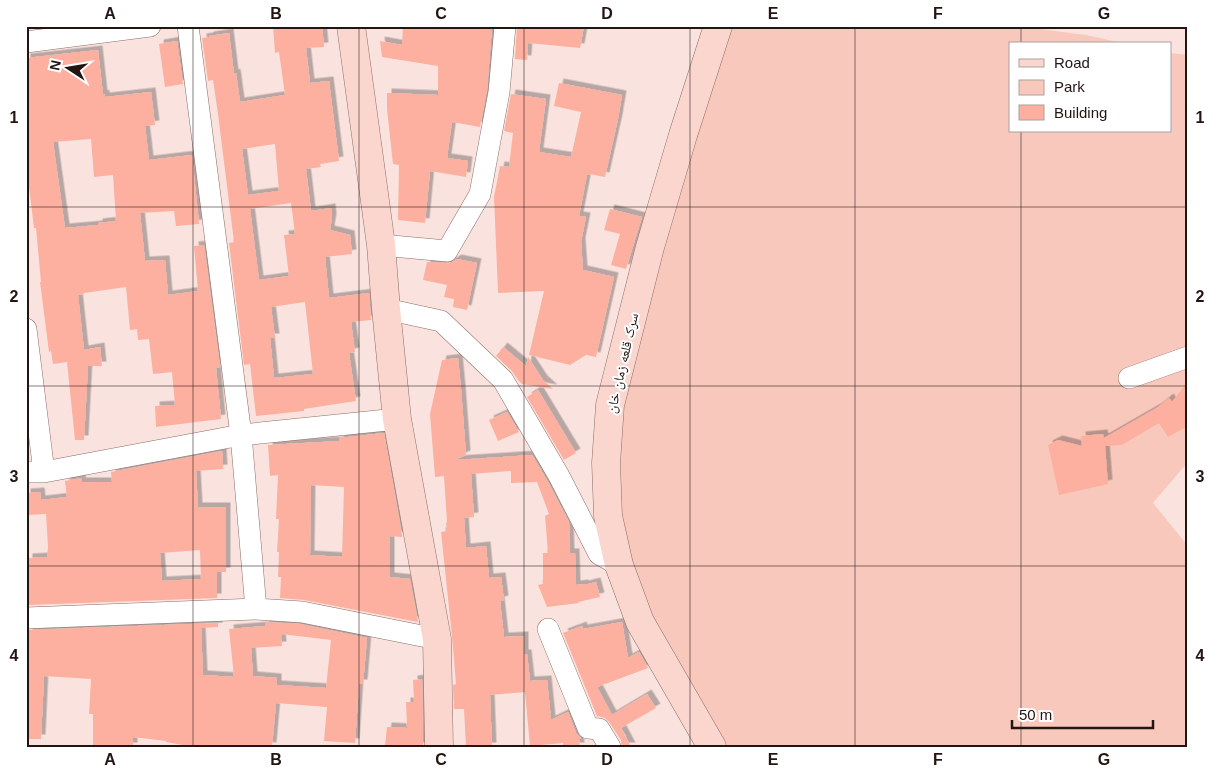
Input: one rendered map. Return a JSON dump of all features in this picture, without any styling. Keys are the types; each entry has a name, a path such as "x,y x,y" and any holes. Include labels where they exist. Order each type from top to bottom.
{"street":[{"path":"26,42 150,26"},
{"path":"188,26 241,435 256,608"},
{"path":"351,26 381,245 397,419 437,639 439,747"},
{"path":"381,245 447,251 480,194 499,92 505,26"},
{"name":"سرک قلعه زمان خان","path":"712,747 640,622 619,565 608,516 606,463 610,405 650,247 718,26"},
{"path":"386,309 441,321 503,380 559,476 599,554 619,565"},
{"path":"26,329 35,472 241,435 397,419"},
{"path":"1129,378 1188,357"},
{"path":"26,618 256,608 302,612 437,639"},
{"path":"548,629 588,728 599,729 610,747"}],"green space":[{"path":"718,26 1017,26 1086,35 1118,42 1009,42 1009,132 1172,132 1172,53 1188,55 1188,462 1153,503 1188,546 1188,747 712,747 640,622 606,463"}],"building":[{"path":"273,26 322,26 324,47 306,48 310,83 329,81 339,161 320,164 321,167 306,169 311,211 331,208 330,230 350,235 352,254 325,257 329,298 369,293 371,320 351,322 355,352 349,353 356,401 304,409 304,411 256,416 250,364 244,365 229,243 234,242 218,114 213,80 208,81 202,38 229,33 234,74 236,73 240,102 285,95 279,52 275,53","holes":["275,144 279,191 248,195 242,149","291,203 295,234 284,235 289,276 259,280 250,209","305,302 313,374 274,378 270,338 275,338 271,307"]},
{"path":"403,26 492,26 487,90 480,127 452,122 447,158 468,161 466,177 430,171 425,223 398,220 399,165 393,164 387,93 438,95 438,66 382,57 380,41 402,45"},
{"path":"517,26 584,26 580,48 528,43 527,60 515,59"},
{"path":"177,41 183,84 165,87 159,44"},
{"path":"98,50 103,95 105,94 105,97 151,92 155,125 145,126 149,160 192,155 199,224 176,226 174,211 140,213 145,261 165,260 168,295 198,291 194,246 204,245 220,367 216,368 221,419 156,427 155,406 175,405 172,372 153,374 149,339 138,340 137,329 130,330 126,287 84,293 78,295 84,350 100,347 102,366 88,366 84,440 75,440 67,362 53,364 51,351 49,352 40,282 36,228 34,228 26,162 26,58","holes":["91,139 94,177 113,175 116,221 98,223 98,225 65,228 53,142"]},
{"path":"559,83 622,95 605,177 587,175 579,216 586,217 581,242 583,270 614,277 596,357 586,355 570,365 529,355 544,291 498,293 494,197 500,166 509,167 513,133 504,131 511,94 546,99 539,152 571,157 581,112 554,106"},
{"path":"610,209 642,217 626,269 611,265 620,234 604,230"},
{"path":"457,259 477,263 467,310 453,307 454,299 444,297 447,285 423,280 427,262 446,263"},
{"path":"503,347 526,366 528,357 543,380 553,389 522,384 512,371 496,356"},
{"path":"458,358 466,455 454,460 532,455 569,522 570,553 575,553 576,585 596,582 600,597 579,603 547,607 538,585 543,584 543,553 548,553 545,516 549,514 537,482 511,483 511,471 471,474 474,517 464,518 466,548 486,546 489,578 501,577 504,600 500,601 504,637 524,636 524,654 527,654 530,681 547,680 551,720 568,712 576,733 581,738 579,739 580,747 563,747 563,743 530,746 525,692 490,695 492,747 466,747 464,709 454,709 453,685 456,684 441,532 447,531 444,476 435,477 430,414 442,360"},
{"path":"1188,381 1188,426 1168,437 1159,423 1122,445 1105,446 1108,484 1059,495 1048,445 1058,440 1082,446 1081,436 1103,434 1104,438 1158,407 1169,398 1172,402"},
{"path":"538,390 576,453 564,460 527,397"},
{"path":"507,412 519,432 498,441 489,420"},
{"path":"384,433 402,535 402,537 390,536 390,577 410,579 418,622 304,600 280,598 281,577 278,577 279,552 277,552 279,519 276,519 278,475 270,476 268,445 340,441 339,438","holes":["311,485 344,487 342,557 310,555"]},
{"path":"222,451 223,469 196,471 198,507 226,507 226,572 217,572 217,598 28,605 28,558 47,557 48,547 46,514 26,515 26,493 40,492 41,500 67,497 65,481 82,478 81,482 112,482 111,472","holes":["200,550 201,579 162,581 160,553"]},
{"path":"265,622 300,624 367,638 363,684 359,684 355,743 324,741 327,707 276,703 272,747 247,745 247,747 194,747 133,737 133,747 93,747 93,714 89,714 91,679 44,676 41,739 26,739 26,636 28,636 28,630 218,623 218,627 201,628 203,675 234,677 229,629 265,626","holes":["281,634 331,640 326,688 277,685 277,678 253,676 251,648 282,646"]},
{"path":"622,622 628,658 639,652 648,668 597,687 612,715 647,694 656,708 621,728 631,747 622,747 621,740 609,722 605,718 597,716 563,633 582,626 583,629"},
{"path":"422,679 423,747 385,746 387,727 407,728 406,702 414,702 413,680"}]}
